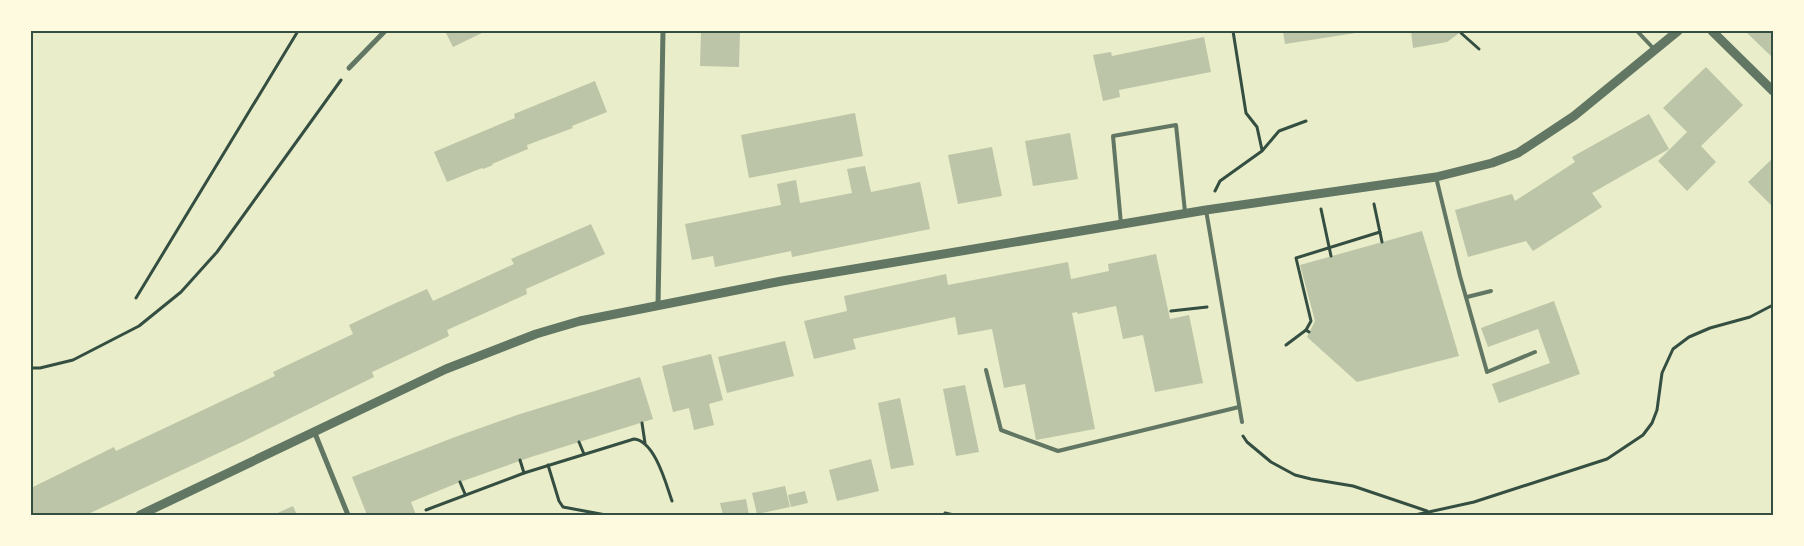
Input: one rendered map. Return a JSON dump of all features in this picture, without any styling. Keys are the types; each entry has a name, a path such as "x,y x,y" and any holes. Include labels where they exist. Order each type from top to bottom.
{"street":[{"path":"349,68 386,31"},
{"path":"658,306 663,31"},
{"path":"140,515 446,369 536,334 580,321 782,281 1186,213 1436,178 1492,162 1518,153 1574,116 1678,31"},
{"path":"1712,31 1773,90"},
{"path":"314,431 348,515"}],"lane":[{"path":"1637,31 1655,51"},
{"path":"1121,224 1113,136 1176,124 1186,213"},
{"path":"1436,178 1487,372 1535,352"},
{"path":"1206,210 1242,422"},
{"path":"1467,298 1491,291"},
{"path":"986,370 1001,430 1058,451 1239,407"}],"path":[{"path":"136,298 298,31"},
{"path":"1233,31 1246,113 1257,128 1262,151"},
{"path":"1462,33 1479,49"},
{"path":"31,368 40,368 73,360 139,326 180,292 217,252 349,68"},
{"path":"1220,180 1262,151 1279,131 1306,122"},
{"path":"1371,186 1382,242"},
{"path":"1317,194 1332,256"},
{"path":"1286,345 1308,331 1311,321 1296,258 1329,246 1380,232"},
{"path":"1171,311 1222,305"},
{"path":"1414,515 1474,502 1607,459 1643,434 1652,423 1657,410 1662,373 1672,349 1689,337 1710,328 1750,317 1773,306"},
{"path":"1242,422 1243,438 1281,469 1311,479 1353,486 1428,512"},
{"path":"642,423 645,444"},
{"path":"426,510 524,473 634,439 640,440 645,444 658,462 672,501"},
{"path":"579,442 584,454"},
{"path":"520,460 524,473"},
{"path":"548,465 559,501 563,507 606,515"},
{"path":"460,482 466,494"},
{"path":"945,512 954,515"}],"building":[{"path":"445,31 486,31 453,47"},
{"path":"701,31 740,31 739,67 700,66"},
{"path":"1283,31 1362,31 1362,32 1285,44"},
{"path":"1411,31 1462,31 1447,42 1413,48"},
{"path":"1745,31 1773,31 1773,58"},
{"path":"1204,37 1211,72 1119,90 1120,97 1103,101 1093,55 1111,52 1112,56"},
{"path":"1706,67 1743,105 1701,146 1716,162 1687,191 1658,161 1687,132 1663,108"},
{"path":"595,81 607,112 572,126 573,128 527,145 528,149 493,165 447,182 434,152 515,118 514,114"},
{"path":"855,113 863,156 749,178 741,135"},
{"path":"1649,114 1669,149 1592,193 1602,207 1533,251 1526,241 1468,257 1455,210 1512,194 1515,201 1575,162 1572,157"},
{"path":"1070,133 1078,179 1033,186 1025,141"},
{"path":"992,147 1002,196 958,204 948,155"},
{"path":"1773,158 1773,207 1748,182"},
{"path":"865,166 871,192 920,182 930,229 792,257 791,251 715,267 713,256 692,260 685,224 781,205 777,184 796,180 800,203 852,193 847,169"},
{"path":"591,224 605,254 526,289 527,294 447,330 449,336 372,372 374,377 242,442 86,515 31,515 31,488 114,447 116,451 275,376 273,372 353,334 349,325 387,307 427,289 433,301 514,264 511,259"},
{"path":"1422,231 1459,356 1357,382 1307,337 1315,321 1300,265"},
{"path":"1156,254 1170,319 1189,315 1203,383 1155,392 1143,335 1123,339 1116,306 1078,314 1077,312 1072,313 1095,429 1036,440 1025,384 1004,388 992,329 958,335 955,317 853,339 856,349 814,359 804,321 847,311 844,296 946,274 948,285 1068,262 1071,279 1109,271 1108,264"},
{"path":"1554,301 1580,374 1499,403 1492,384 1550,363 1538,329 1488,347 1481,328"},
{"path":"785,341 794,376 727,393 718,357"},
{"path":"711,354 723,400 709,404 714,425 694,430 689,408 673,412 662,366"},
{"path":"640,377 653,419 531,457 460,482 411,502 416,515 367,515 352,477 517,415"},
{"path":"965,385 979,452 956,456 943,389"},
{"path":"900,398 914,465 891,469 878,403"},
{"path":"871,459 879,491 837,501 829,470"},
{"path":"785,486 790,507 757,514 752,493"},
{"path":"805,491 808,503 791,507 788,495"},
{"path":"746,499 749,515 723,515 720,503"},
{"path":"293,506 297,515 273,515"}]}
